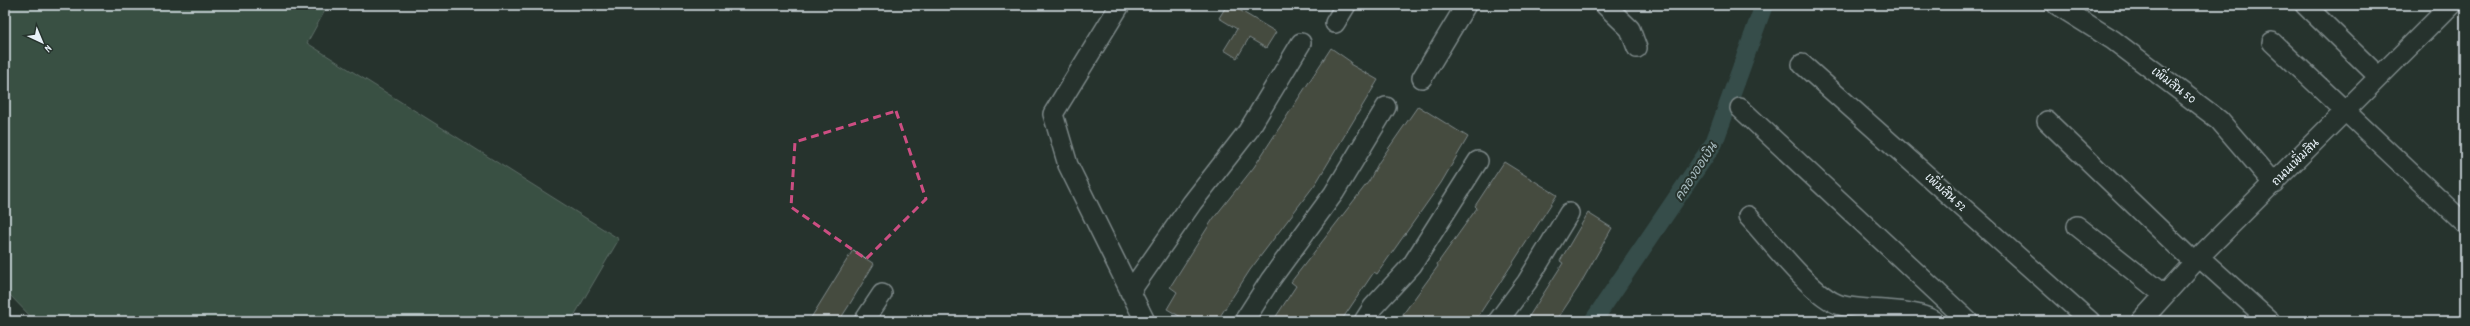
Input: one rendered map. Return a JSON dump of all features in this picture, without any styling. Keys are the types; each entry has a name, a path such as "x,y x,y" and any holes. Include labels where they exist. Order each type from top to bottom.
{"street":[{"path":"1120,5 1053,114 1068,165 1145,321"},
{"path":"1335,23 1346,5"},
{"path":"1422,78 1466,5"},
{"path":"1605,5 1630,29 1637,48"},
{"name":"เพิ่มสิน 50","path":"2057,5 2113,40 2219,120 2274,184"},
{"path":"2305,5 2379,77"},
{"name":"ถนนเพิ่มสิน","path":"2141,321 2196,260 2345,113 2451,5"},
{"path":"2272,42 2345,113 2465,224"},
{"path":"1130,292 1192,204 1248,131 1300,43"},
{"name":"เพิ่มสิน 52","path":"1802,64 2090,321"},
{"path":"1244,321 1271,279 1334,193 1386,107"},
{"path":"1740,108 1968,321"},
{"path":"2047,121 2196,260 2270,321"},
{"path":"1364,321 1373,307 1412,265 1478,162"},
{"path":"1498,321 1527,282 1569,213"},
{"path":"1748,216 1822,296 1841,305 1918,315 1934,321"},
{"path":"2077,226 2164,295"},
{"path":"864,321 882,294"}],"highlighted area":[{"path":"896,111 926,199 866,259 791,207 795,142"}],"green space":[{"path":"5,5 328,5 307,43 619,239 571,321 35,321 5,290"}],"building":[{"path":"1227,5 1231,5 1276,32 1266,48 1249,38 1237,58 1224,50 1237,29 1219,18"},
{"path":"1331,48 1351,62 1350,64 1378,80 1316,183 1250,270 1217,321 1188,321 1167,309 1177,292 1170,287 1213,219 1254,167"},
{"path":"1418,106 1468,137 1441,183 1377,274 1374,272 1341,321 1273,321 1296,286 1291,282 1369,181 1379,162"},
{"path":"1504,162 1557,195 1475,321 1398,321 1438,266 1437,264 1477,208 1475,206"},
{"path":"1588,213 1612,228 1578,288 1556,321 1526,321 1563,263 1560,261"},
{"path":"853,250 874,264 848,307 839,321 809,321"}],"waterway":[{"name":"คลองออเงิน","path":"1593,321 1714,143 1764,5"}]}
